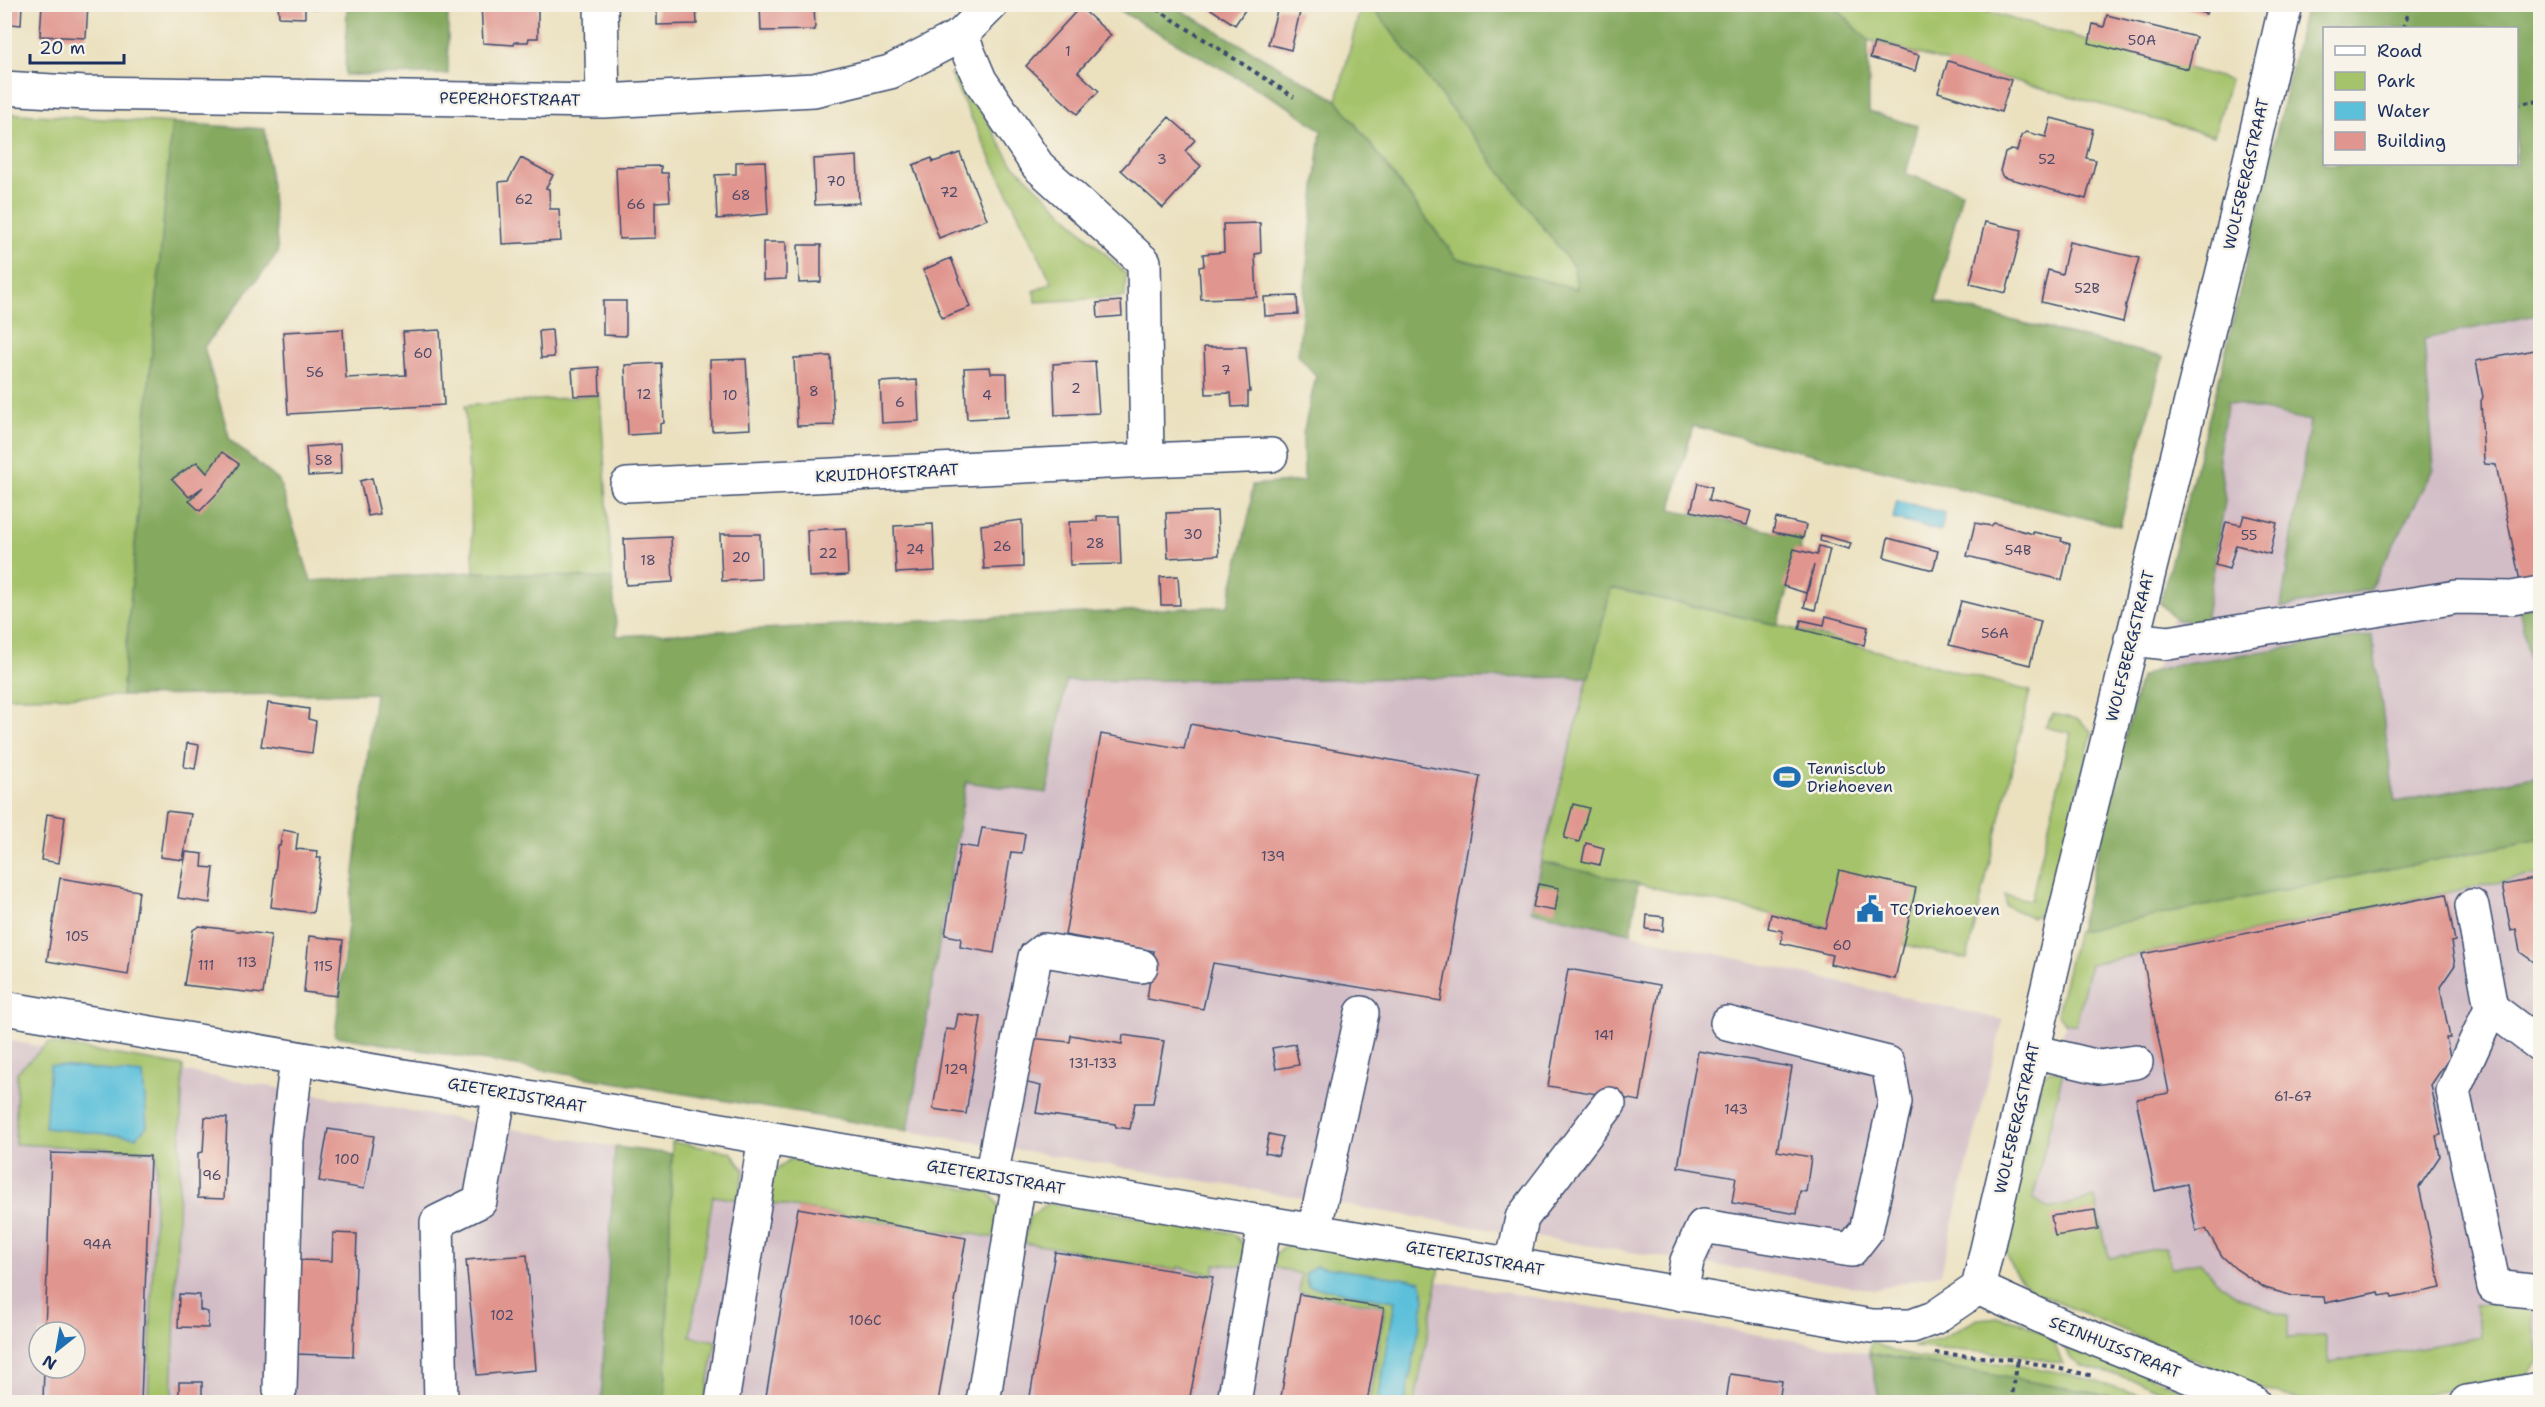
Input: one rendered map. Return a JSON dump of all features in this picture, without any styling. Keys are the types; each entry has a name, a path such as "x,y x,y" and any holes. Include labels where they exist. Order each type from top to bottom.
{"street":[{"path":"602,4 603,101"},
{"name":"PEPERHOFSTRAAT","path":"4,88 85,93 603,101 814,90 890,72 961,35 992,4"},
{"name":"WOLFSBERGSTRAAT","path":"1978,1288 2286,4"},
{"path":"961,35 980,80 1038,166 1144,262 1147,460"},
{"name":"KRUIDHOFSTRAAT","path":"627,485 1271,455"},
{"path":"2132,639 2168,643 2457,597 2512,598 2541,593"},
{"path":"2472,906 2492,1008 2452,1091 2494,1287 2541,1292"},
{"path":"983,1402 1005,1178 1035,957 1044,950 1140,966"},
{"path":"2492,1008 2541,1045"},
{"name":"GIETERIJSTRAAT","path":"5,1010 1872,1326 1912,1326 1934,1318 1978,1288"},
{"path":"1314,1231 1362,1013"},
{"path":"1681,1294 1688,1261 1703,1226 1851,1250 1866,1231 1895,1102 1888,1063 1727,1023"},
{"path":"2033,1051 2099,1067 2136,1062"},
{"path":"280,1389 287,1140 297,1058"},
{"path":"441,1402 437,1222 480,1201 500,1092"},
{"path":"1512,1265 1522,1218 1609,1104"},
{"path":"722,1402 765,1137"},
{"path":"1234,1402 1265,1222"},
{"name":"SEINHUISSTRAAT","path":"1978,1288 2062,1326 2253,1402"},
{"path":"2467,1402 2541,1389"}],"path":[{"path":"1149,4 1294,98"},
{"path":"2404,27 2409,8 2414,4"},
{"path":"2518,104 2541,101"},
{"path":"1929,1353 2018,1360 2098,1377"},
{"path":"2010,1402 2018,1360"}],"shaded area":[{"path":"2540,314 2540,605 2519,609 2540,712 2540,775 2395,802 2372,635 2186,663 2156,670 2173,616 2177,620 2225,500 2218,451 2228,402 2310,421 2281,608 2434,469 2424,339"},
{"path":"1589,677 1540,866 1531,911 2003,1020 1941,1273 1874,1290 1516,1234 908,1131 966,782 1047,793 1066,681"},
{"path":"2540,839 2540,1358 2348,1392 2013,1233 2089,928"},
{"path":"4,1040 615,1147 601,1402 5,1402"},
{"path":"672,1154 1869,1353 1880,1402 665,1402"}],"green space":[{"path":"347,5 448,5 448,74 345,75"},
{"path":"1110,5 1172,5 1337,100 1456,258 1577,289 1574,267 1371,5 1833,5 1868,40 1869,112 1918,126 1906,174 1962,192 1936,302 2163,357 2120,526 1693,426 1671,509 1803,538 1778,625 1611,588 1589,677 1066,681 1047,793 966,782 908,1131 335,1036 375,693 122,696 172,123 265,129 278,253 204,347 230,440 279,481 311,581 474,572 612,579 617,636 1228,606 1250,511 1252,485 1304,481 1303,434 1316,376 1298,355 1321,130 1289,107"},
{"path":"1361,5 1371,5 1574,267 1577,289 1456,258 1337,100"},
{"path":"1833,5 1963,5 2230,80 2214,136 1868,40"},
{"path":"2306,5 2540,5 2540,314 2424,339 2434,469 2370,589 2281,608 2310,421 2228,402 2218,451 2225,500 2205,622 2177,620 2160,603 2220,376"},
{"path":"950,74 962,77 1011,162 1126,274 1125,297 1035,302 1034,291 1052,283"},
{"path":"4,113 172,123 122,696 5,697"},
{"path":"600,395 612,579 474,572 465,406"},
{"name":"Tennisclub Driehoeven","path":"1611,588 1778,625 2030,691 1967,959 1541,862"},
{"path":"2540,605 2540,712 2519,608"},
{"path":"2372,635 2395,802 2540,775 2540,839 2079,931 2140,677 2156,670 2186,663"},
{"path":"2053,714 2078,719 2092,732 2049,913 2031,917 2006,906 2005,895 2031,900 2071,733 2045,727"},
{"path":"2540,839 2540,874 2090,964 2076,1025 2065,1023 2057,1014 2077,931"},
{"path":"1541,862 1638,883 1631,933 1531,911"},
{"path":"48,1043 183,1066 172,1402 148,1402 157,1151 15,1144 17,1072"},
{"path":"2050,1071 2063,1071 2033,1198 2049,1209 2095,1198 2109,1258 2165,1247 2171,1268 2200,1262 2221,1284 2239,1297 2288,1316 2288,1338 2324,1336 2330,1363 2481,1337 2475,1306 2516,1299 2531,1310 2540,1360 2526,1377 2380,1402 2302,1400 2265,1390 2036,1293 2014,1271 2003,1242 2042,1075"},
{"path":"672,1142 731,1152 744,1170 738,1200 713,1196 690,1336 716,1341 705,1402 665,1402"},
{"path":"615,1147 672,1154 665,1402 601,1402"},
{"path":"790,1159 989,1192 1002,1210 995,1238 768,1203 772,1174"},
{"path":"1049,1203 1233,1233 1247,1249 1242,1266 1215,1264 1213,1275 1178,1267 1177,1270 1079,1255 1080,1251 1024,1243 1029,1217"},
{"path":"1290,1242 1440,1267 1415,1402 1370,1402 1385,1306 1299,1292 1301,1274 1277,1268 1271,1259"},
{"path":"1999,1317 2020,1322 2051,1337 2063,1364 2021,1355 1913,1347 1944,1337 1978,1319"},
{"path":"1871,1340 1900,1354 1917,1357 2006,1364 2064,1373 2120,1388 2157,1402 2126,1402 2110,1396 1869,1353"},
{"path":"2062,1340 2212,1402 2186,1402 2137,1381 2081,1366 2071,1359"},
{"path":"1869,1353 2110,1396 2126,1402 1880,1402"}],"water":[{"path":"1897,501 1945,513 1941,531 1893,519"},
{"path":"50,1065 143,1074 147,1126 137,1137 45,1128"},
{"path":"1315,1266 1421,1281 1425,1299 1405,1402 1378,1402 1395,1301 1308,1286 1305,1275"}],"building":[{"path":"4,4 22,4 21,25 11,24 10,34 4,34"},
{"path":"42,4 88,4 86,38 40,36"},
{"path":"278,4 328,4 328,9 305,8 305,18 279,17"},
{"path":"481,4 538,4 538,38 529,38 528,42 515,42 514,45 483,43"},
{"path":"657,4 696,4 697,24 657,25"},
{"path":"760,4 814,4 815,30 761,31"},
{"path":"1203,4 1249,4 1235,25"},
{"path":"2173,4 2209,4 2206,14"},
{"path":"1080,7 1111,35 1078,72 1099,91 1077,114 1026,66"},
{"path":"1278,7 1300,12 1291,50 1268,44"},
{"path":"2107,15 2196,37 2188,69 2089,43 2093,24 2104,27"},
{"path":"1874,43 1919,55 1915,71 1870,58"},
{"path":"1948,61 2011,80 2001,112 1938,92"},
{"path":"1169,117 1195,140 1185,151 1201,166 1163,208 1121,170"},
{"path":"2051,118 2093,129 2086,158 2096,160 2086,199 2003,177 2000,171 2005,153 2011,150 2017,151 2021,136 2026,132 2046,137"},
{"path":"960,153 987,219 939,238 913,165 932,158 933,162"},
{"path":"857,156 859,203 815,205 813,159"},
{"path":"521,158 553,175 546,188 549,189 550,209 559,209 561,241 502,244 499,182 508,181"},
{"path":"765,161 768,214 717,219 715,175 736,174 736,162"},
{"path":"661,166 661,173 668,173 670,201 655,202 655,238 619,239 616,167"},
{"path":"1985,222 2022,230 2006,293 1970,284"},
{"path":"1260,223 1261,253 1255,254 1257,297 1201,299 1199,267 1204,266 1203,254 1224,252 1223,224"},
{"path":"763,242 786,242 786,279 763,280"},
{"path":"2069,242 2139,258 2123,322 2041,302 2048,270 2062,274"},
{"path":"798,245 821,245 821,282 799,283"},
{"path":"951,258 970,307 942,318 923,270"},
{"path":"1297,296 1298,314 1265,316 1264,297"},
{"path":"603,301 626,301 626,336 603,335"},
{"path":"1121,301 1122,316 1098,318 1097,303"},
{"path":"343,329 346,378 406,375 403,332 440,330 444,405 288,414 283,332"},
{"path":"552,330 554,357 541,358 539,331"},
{"path":"1204,347 1246,347 1250,392 1248,392 1248,406 1232,407 1231,393 1206,394"},
{"path":"2540,349 2540,582 2521,586 2496,465 2485,464 2484,461 2481,401 2483,397 2476,361"},
{"path":"831,356 834,425 797,426 794,358"},
{"path":"746,359 750,429 712,431 710,360"},
{"path":"1095,361 1099,413 1055,415 1053,364"},
{"path":"661,363 664,423 660,424 660,433 628,435 625,365"},
{"path":"599,367 600,395 574,396 572,369"},
{"path":"990,367 991,373 1007,373 1008,417 967,419 964,368"},
{"path":"917,380 919,421 882,423 880,382"},
{"path":"340,444 341,474 308,476 306,447"},
{"path":"222,452 239,464 224,486 200,511 189,501 203,487 189,497 172,479 197,462 207,473"},
{"path":"372,478 380,514 368,516 360,481"},
{"path":"1698,483 1712,487 1709,500 1751,511 1747,525 1691,511"},
{"path":"1217,511 1219,555 1168,558 1166,513"},
{"path":"2244,515 2277,523 2270,554 2236,545 2229,569 2215,565 2226,522 2241,525"},
{"path":"1097,516 1119,516 1121,564 1070,565 1069,522 1097,521"},
{"path":"1776,518 1806,525 1803,538 1773,532"},
{"path":"1022,520 1023,567 984,569 981,525"},
{"path":"1975,523 1991,526 1994,523 2033,534 2033,532 2062,538 2061,541 2070,544 2062,580 1967,556"},
{"path":"933,524 935,571 896,573 894,526"},
{"path":"846,528 848,575 809,577 807,530"},
{"path":"720,534 760,534 761,579 722,581"},
{"path":"1821,535 1851,543 1849,549 1820,541"},
{"path":"671,537 673,582 626,585 624,539"},
{"path":"1888,538 1938,551 1933,570 1884,557"},
{"path":"1819,546 1830,549 1815,610 1804,607 1814,565 1806,593 1783,586 1794,549 1817,555"},
{"path":"1178,576 1180,605 1161,605 1160,577"},
{"path":"1961,601 2041,621 2030,665 1949,645"},
{"path":"1826,616 1868,627 1864,645 1799,629 1801,620 1824,625"},
{"path":"268,703 309,709 308,719 316,721 312,753 261,746"},
{"path":"1190,724 1480,776 1441,1001 1213,963 1203,1009 1147,999 1154,951 1065,935 1101,734 1184,749"},
{"path":"187,743 199,745 195,769 184,767"},
{"path":"1573,804 1589,808 1579,842 1564,838"},
{"path":"166,811 191,814 183,860 160,857"},
{"path":"47,814 65,817 59,863 41,860"},
{"path":"982,828 1025,834 1022,853 1011,852 994,953 960,947 961,938 945,935 960,845 978,848"},
{"path":"283,830 298,833 296,849 318,851 317,858 321,858 313,913 271,907 278,846 280,846"},
{"path":"1586,843 1604,848 1600,865 1582,861"},
{"path":"186,852 203,854 202,867 214,868 210,903 178,898"},
{"path":"1839,870 1916,888 1895,979 1830,964 1832,955 1781,943 1783,931 1768,928 1771,914 1825,928"},
{"path":"60,878 139,891 128,975 47,961"},
{"path":"2540,878 2540,966 2520,952 2516,929 2511,931 2502,885"},
{"path":"1538,884 1559,888 1555,911 1533,907"},
{"path":"2446,894 2455,941 2451,942 2455,965 2440,987 2450,1038 2446,1038 2450,1057 2431,1085 2441,1135 2436,1136 2440,1156 2419,1187 2441,1288 2392,1298 2391,1294 2380,1296 2379,1292 2325,1303 2324,1297 2293,1296 2265,1288 2236,1269 2222,1256 2206,1229 2196,1231 2187,1184 2155,1191 2136,1099 2169,1093 2142,954"},
{"path":"1647,915 1664,917 1663,931 1646,929"},
{"path":"199,926 271,935 263,994 184,985 193,930"},
{"path":"309,936 343,940 337,996 304,992"},
{"path":"1568,969 1660,985 1640,1101 1548,1086"},
{"path":"958,1014 981,1017 966,1114 933,1109 946,1029 955,1030"},
{"path":"1071,1035 1122,1044 1123,1035 1164,1041 1153,1103 1135,1103 1130,1129 1116,1127 1115,1124 1036,1113 1041,1086 1023,1082 1030,1038 1070,1042"},
{"path":"1295,1044 1299,1065 1276,1069 1272,1048"},
{"path":"1698,1051 1792,1067 1777,1151 1811,1157 1806,1192 1800,1191 1797,1214 1732,1203 1736,1177 1678,1167"},
{"path":"205,1117 227,1118 224,1199 198,1198 198,1153 203,1152"},
{"path":"328,1129 374,1136 364,1189 319,1181"},
{"path":"1269,1134 1283,1137 1278,1156 1265,1153"},
{"path":"51,1153 150,1156 141,1402 43,1402 44,1380 87,1380 87,1320 45,1320"},
{"path":"798,1208 966,1238 938,1402 765,1402"},
{"path":"2095,1210 2098,1229 2055,1236 2051,1216"},
{"path":"333,1233 357,1234 353,1356 295,1354 298,1260 332,1261"},
{"path":"1055,1252 1213,1277 1189,1402 1029,1402"},
{"path":"527,1255 536,1370 477,1375 466,1260"},
{"path":"179,1294 200,1295 200,1310 208,1312 208,1328 178,1327"},
{"path":"1299,1294 1384,1308 1367,1402 1280,1402"},
{"path":"1730,1374 1782,1381 1779,1402 1726,1402"},
{"path":"179,1382 202,1382 202,1396 207,1397 206,1402 176,1402"}],"place":[{"name":"Tennisclub Driehoeven","path":"1787,777"},
{"name":"TC Driehoeven","path":"1870,909"}]}
